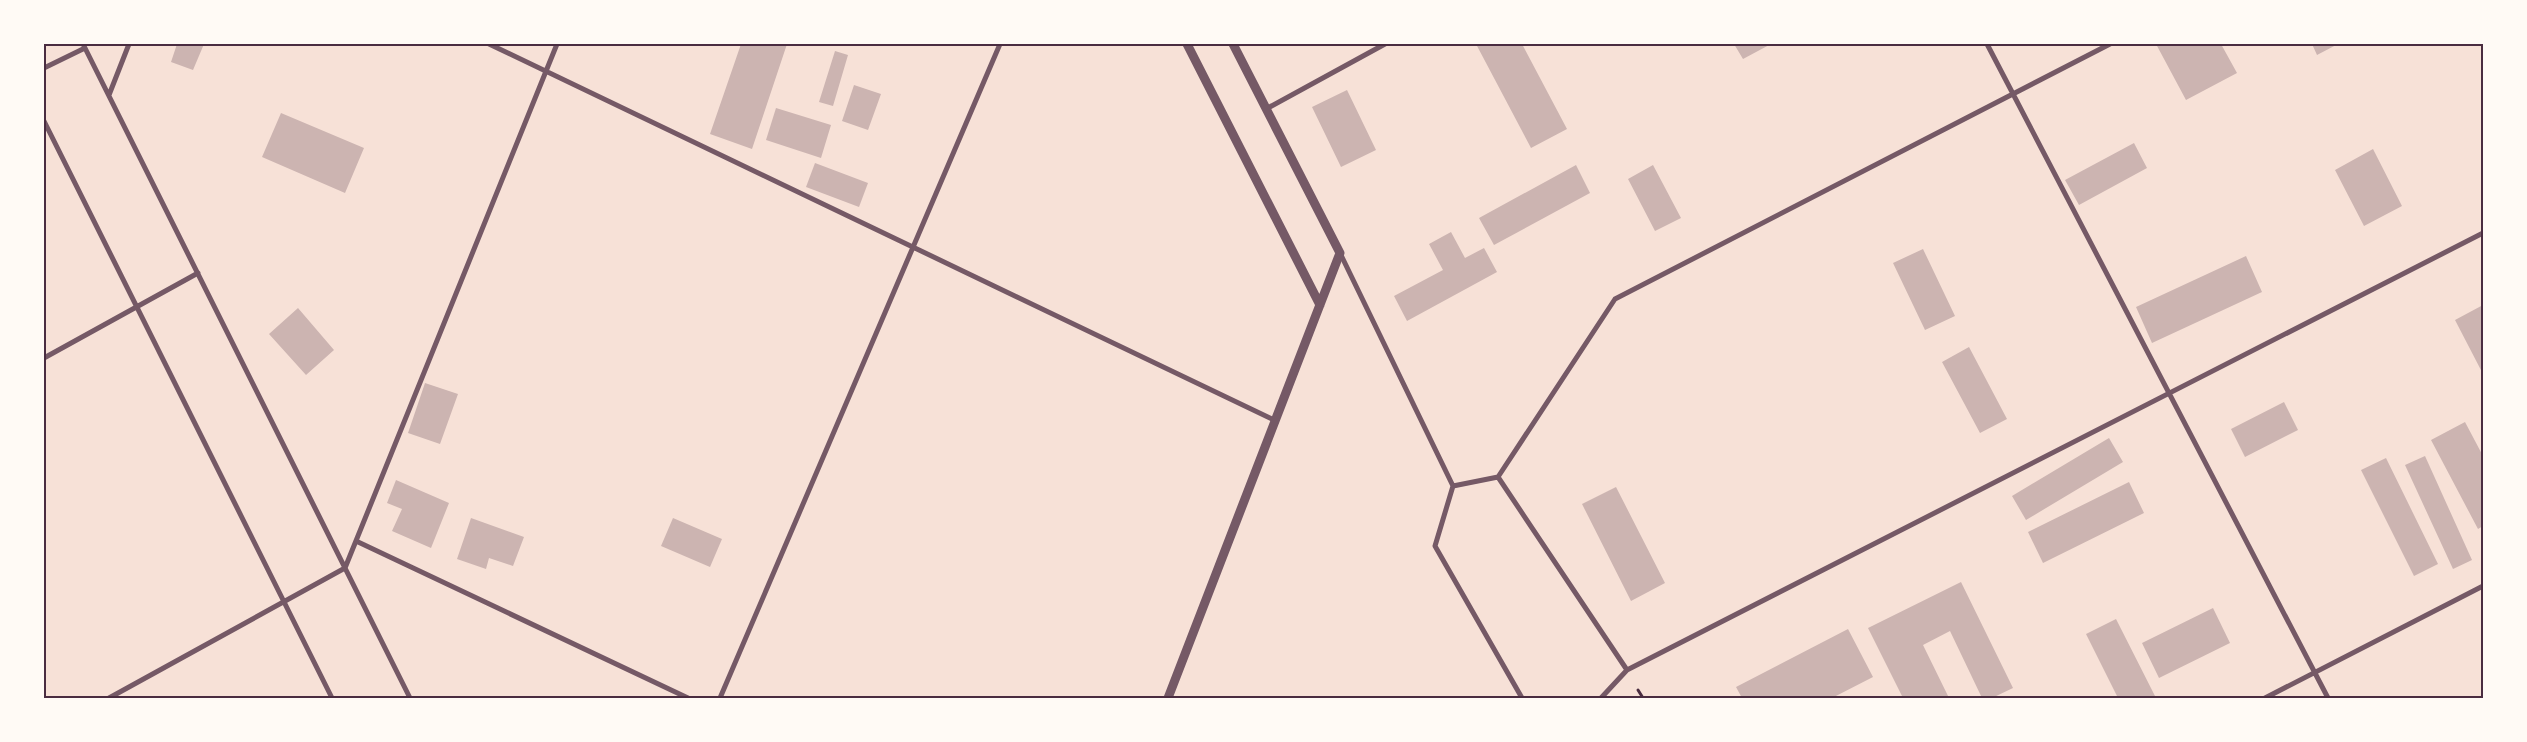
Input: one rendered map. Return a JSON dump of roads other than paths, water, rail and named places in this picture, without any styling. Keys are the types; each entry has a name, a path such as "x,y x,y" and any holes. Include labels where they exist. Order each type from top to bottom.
{"street":[{"path":"109,95 129,44"},
{"path":"489,44 1276,421"},
{"path":"109,698 284,604 345,568 557,44"},
{"path":"720,698 1000,44"},
{"path":"1187,44 1320,305"},
{"path":"1233,44 1340,253 1453,486 1435,546 1522,698"},
{"path":"1266,109 1386,44"},
{"path":"1987,44 2328,698"},
{"path":"1453,486 1498,477 1616,299 2110,44"},
{"path":"44,68 84,46 410,698"},
{"path":"44,121 332,698"},
{"path":"1601,698 1627,670 2483,233"},
{"path":"1168,698 1340,253"},
{"path":"44,358 198,273"},
{"path":"1498,477 1627,670"},
{"path":"356,541 688,698"},
{"path":"2265,698 2483,586"}]}
